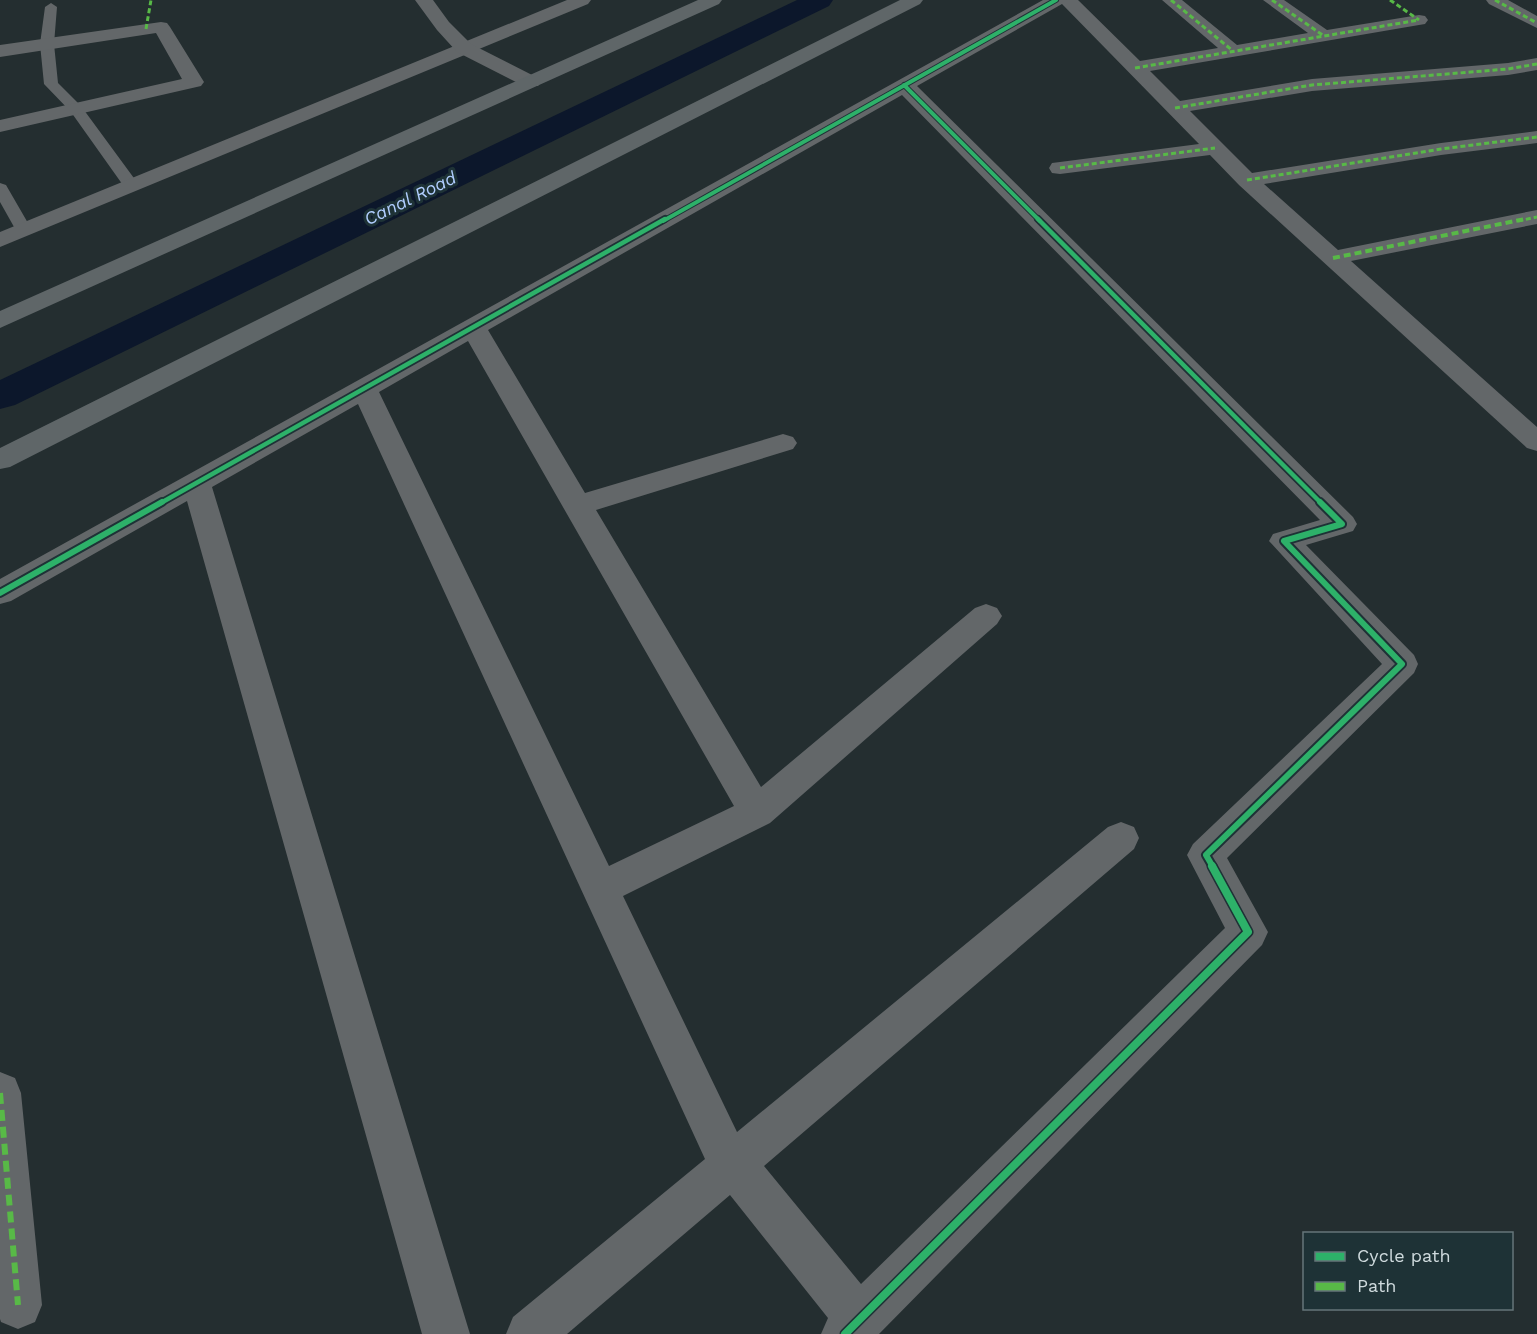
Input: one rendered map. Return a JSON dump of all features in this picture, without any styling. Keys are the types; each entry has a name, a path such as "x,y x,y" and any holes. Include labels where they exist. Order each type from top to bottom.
{"highway":[{"path":"0,320 713,0"},
{"path":"0,460 914,0"}],"street":[{"path":"146,29 151,0"},
{"path":"424,0 443,26 464,48 531,82"},
{"path":"0,240 582,0"},
{"path":"0,593 1056,0"},
{"path":"1068,0 1247,180 1537,442"},
{"path":"1171,0 1233,51"},
{"path":"1272,0 1324,36"},
{"path":"1135,68 1419,20 1390,0"},
{"path":"1495,0 1537,23"},
{"path":"0,51 161,27 194,82 0,126"},
{"path":"1175,108 1312,86 1508,69 1537,64"},
{"path":"364,389 724,1152 852,1327 1248,932 1206,855 1402,664 1284,541 1342,524 904,85"},
{"path":"1247,180 1441,149 1537,137"},
{"path":"1060,168 1215,148"},
{"path":"1333,258 1537,217"},
{"path":"473,327 757,812"},
{"path":"577,506 783,443"},
{"path":"196,483 446,1334"},
{"path":"599,889 757,812 986,616"},
{"path":"530,1334 1121,838"},
{"path":"0,1093 18,1305"}],"lane":[{"path":"51,7 47,44 51,84 75,109 132,185"},
{"path":"0,188 24,230"}],"waterway":[{"name":"Canal Road","path":"0,396 819,0"}],"marked path":[{"path":"146,29 151,0"},
{"path":"1171,0 1233,51"},
{"path":"1272,0 1324,36"},
{"path":"1390,0 1419,20"},
{"path":"1495,0 1537,23"},
{"path":"1135,68 1419,20"},
{"path":"1175,108 1312,85 1508,69 1537,64"},
{"path":"1247,180 1441,149 1537,137"},
{"path":"1060,168 1215,148"},
{"path":"1333,258 1537,217"},
{"path":"0,1093 18,1305"}],"cycle path":[{"path":"0,593 1056,0"},
{"path":"845,1334 1248,932 1206,855 1402,664 1284,541 1342,524 904,85"}]}
